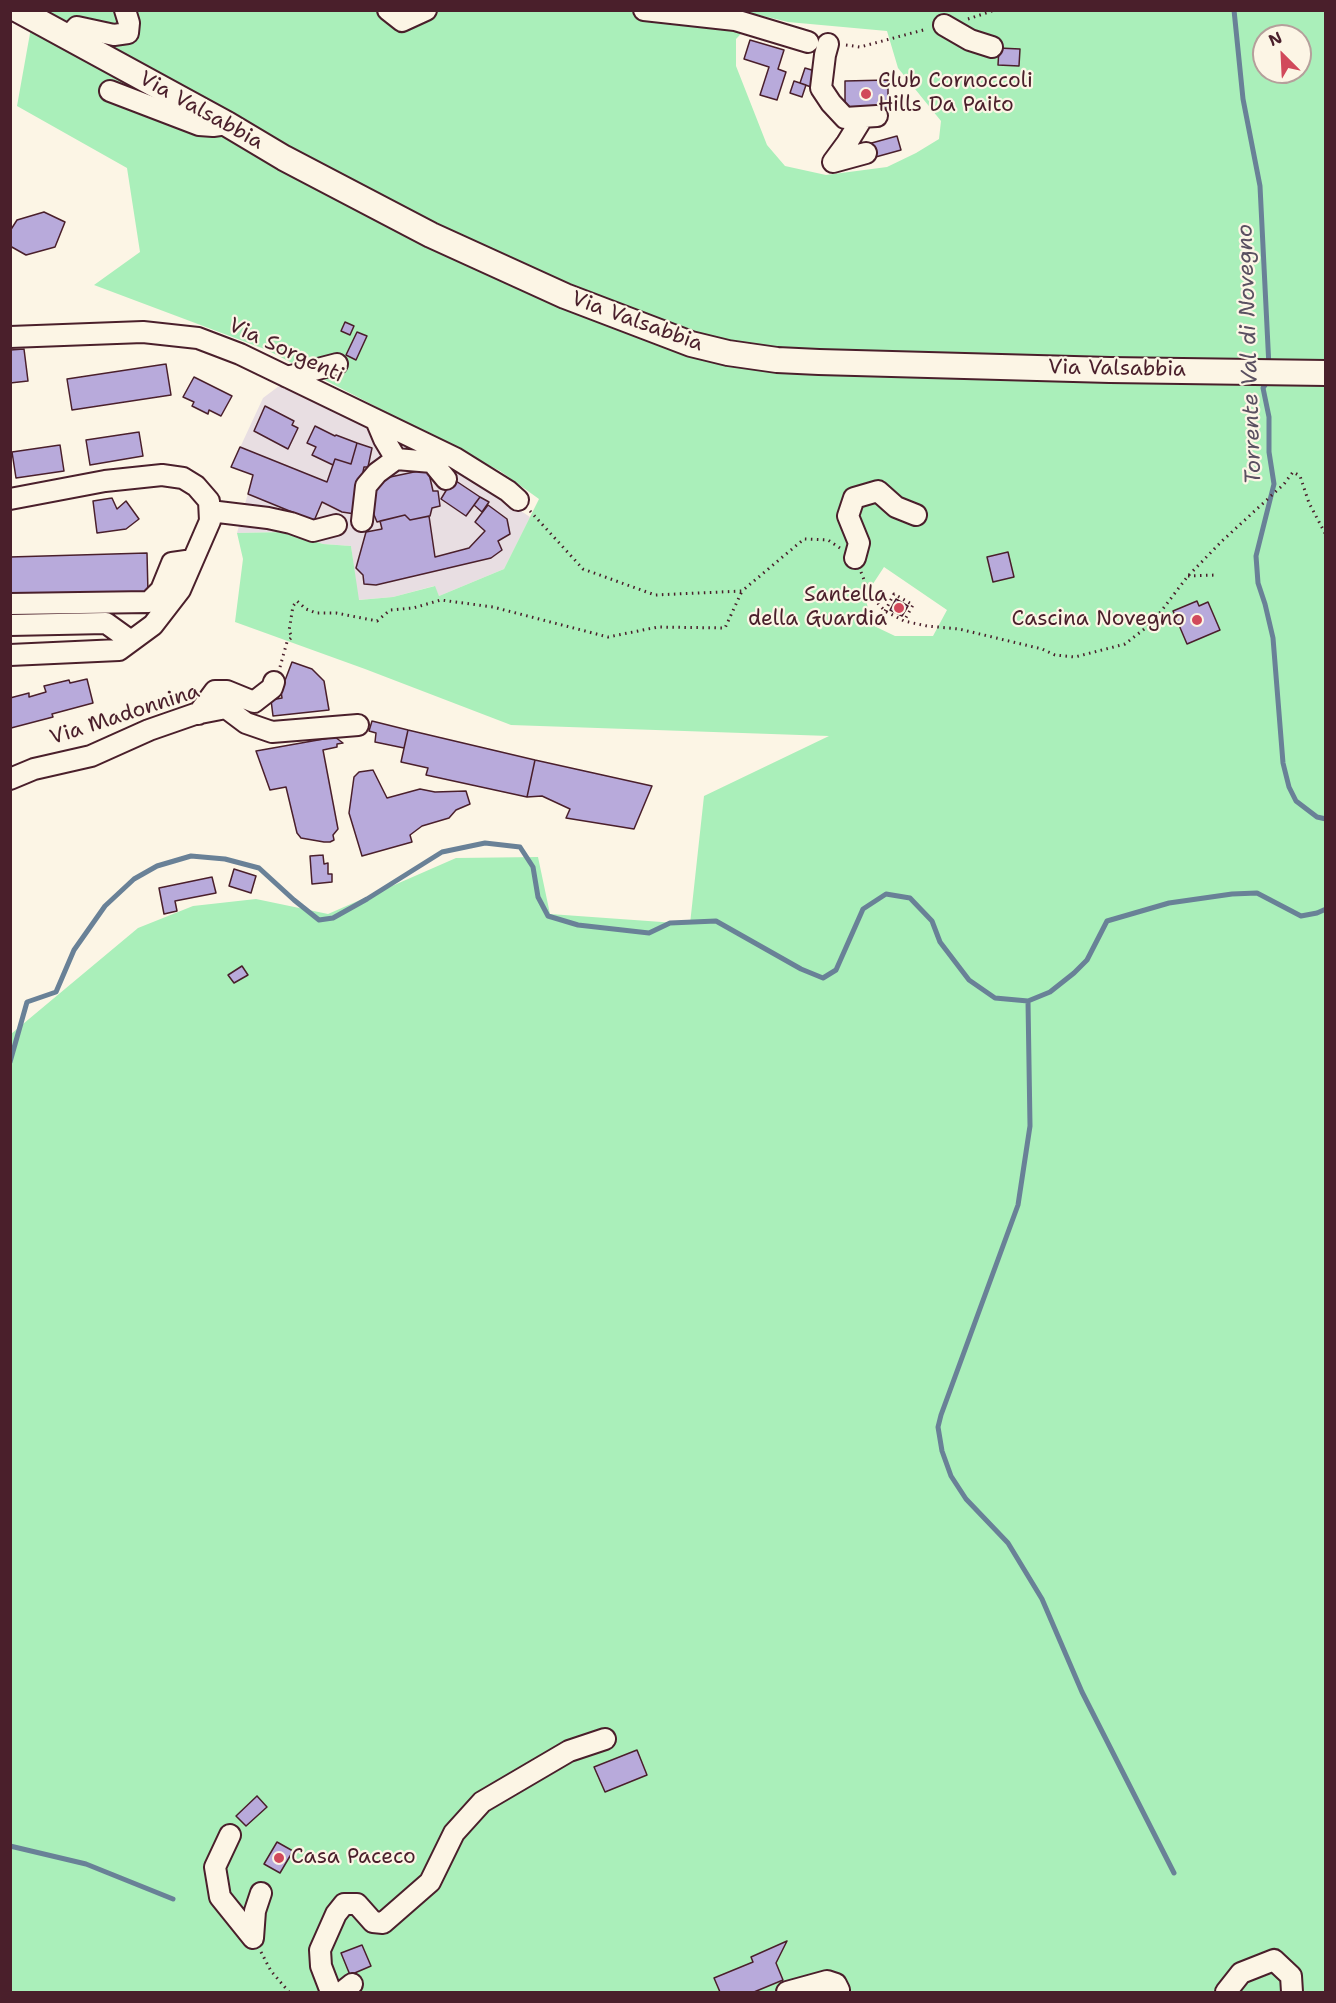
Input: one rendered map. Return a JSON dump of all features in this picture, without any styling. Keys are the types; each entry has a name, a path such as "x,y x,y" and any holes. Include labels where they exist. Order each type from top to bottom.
{"main road":[{"name":"Via Valsabbia","path":"18,10 49,18 67,38 227,124 284,158 431,235 565,296 691,344 728,353 777,360 1110,370 1326,373"}],"street":[{"path":"67,38 77,27 114,35 128,33 129,23 125,10"},
{"path":"388,10 402,21 426,10"},
{"path":"644,10 735,20 808,42"},
{"path":"944,25 970,40 992,47"},
{"path":"828,44 821,88 845,118 870,116 833,162 866,153"},
{"path":"110,91 199,125 227,124"},
{"name":"Via Sorgenti","path":"10,337 143,332 198,338 240,354 455,458 508,491 524,506"},
{"path":"287,377 336,364"},
{"path":"376,420 396,459"},
{"path":"362,521 366,486 377,473 396,459 432,462 446,479"},
{"path":"10,499 105,481 162,475 183,478 196,486 209,501 210,511 210,521 180,590 153,625 119,650 10,655"},
{"path":"855,558 859,543 848,516 854,498 878,491 896,507 916,515"},
{"path":"210,511 268,518 313,531 336,525"},
{"path":"10,604 149,602 161,590 172,563 193,560"},
{"path":"10,625 106,623 131,641"},
{"path":"198,714 215,691 227,690 254,702 272,688 274,682"},
{"name":"Via Madonnina","path":"10,779 34,769 91,756 149,729 226,708 246,723 272,732 358,725"},
{"path":"331,1992 321,1966 320,1950 336,1914 344,1904 357,1904 373,1922 383,1923 430,1882 454,1833 482,1802 569,1751 605,1739"},
{"path":"230,1835 215,1867 220,1897 253,1938"},
{"path":"253,1938 255,1911 261,1893"},
{"path":"1226,1992 1241,1973 1274,1960 1291,1976 1292,1992"},
{"path":"787,1992 827,1981 836,1984 838,1992"}],"path":[{"path":"828,44 860,47 995,10"},
{"path":"274,682 287,642 292,637 289,631 295,602 299,601 306,609 316,613 336,613 377,621 390,610 413,608 441,600 493,607 608,637 658,627 725,628 742,591 804,539 828,540 855,558 870,594 885,611 903,621 959,629 1042,649 1055,655 1075,657 1125,644 1152,623 1188,576 1284,484 1293,472 1300,477 1309,503 1326,535"},
{"path":"524,506 584,569 655,595 742,591"},
{"path":"1188,576 1216,575"},
{"path":"885,611 894,594 913,604 903,621"},
{"path":"253,1938 271,1971 289,1992"}],"shaded area":[{"path":"283,383 441,458 530,517 504,569 439,596 434,586 393,597 358,600 351,546 323,544 286,532 237,533 253,475 231,467 263,398"}],"green space":[{"path":"34,11 1325,11 1325,1992 11,1992 11,1034 138,928 193,906 256,899 328,914 456,858 538,857 550,914 690,924 704,796 829,736 511,725 235,622 243,559 237,533 286,532 323,544 351,546 359,600 393,597 435,586 439,596 504,569 539,499 500,471 267,350 94,285 140,252 127,168 17,106","holes":["759,15 788,22 887,31 898,68 941,121 939,139 887,167 826,175 785,166 767,145 736,66 736,39","884,567 947,610 933,636 895,636 872,625 865,596"]}],"building":[{"path":"750,40 784,50 778,69 786,72 777,100 760,95 769,67 744,59"},
{"path":"999,48 1020,49 1019,66 998,65"},
{"path":"805,68 815,71 811,87 800,83"},
{"path":"888,80 888,108 845,108 845,81"},
{"path":"794,81 806,85 802,97 790,93"},
{"path":"897,136 901,150 872,158 868,144"},
{"path":"44,212 65,222 55,247 26,255 10,246 10,231 17,220"},
{"path":"345,322 354,326 350,335 341,331"},
{"path":"357,332 367,336 356,360 346,355"},
{"path":"24,349 28,381 10,383 10,350"},
{"path":"166,364 171,395 72,410 67,379"},
{"path":"194,377 232,396 221,416 209,410 208,414 192,406 194,402 183,397"},
{"path":"265,406 294,421 292,425 298,428 288,449 254,431"},
{"path":"315,426 357,443 351,464 335,459 333,465 312,455 316,447 307,443"},
{"path":"139,432 143,456 90,465 86,440"},
{"path":"357,443 372,448 368,467 364,467 355,514 342,512 322,502 314,521 248,494 253,475 231,467 240,447 327,482 335,459 351,464"},
{"path":"60,445 64,471 16,478 12,452"},
{"path":"428,469 433,491 438,491 440,506 432,508 430,516 410,520 405,515 377,522 367,498 376,480"},
{"path":"453,479 480,497 466,516 441,499"},
{"path":"480,497 489,502 482,512 474,505"},
{"path":"112,498 117,509 126,501 139,519 126,529 97,533 93,501"},
{"path":"488,505 507,519 510,534 498,541 502,550 491,558 376,585 364,584 363,575 356,568 366,532 382,529 380,521 405,515 410,520 429,516 435,557 469,548 485,531 475,522"},
{"path":"1008,552 1014,577 993,582 987,557"},
{"path":"147,553 148,593 10,597 10,557"},
{"name":"Santella della Guardia","path":"896,599 908,606 902,616 890,610"},
{"name":"Cascina Novegno","path":"1197,601 1199,606 1208,602 1220,630 1187,644 1173,611"},
{"path":"292,662 312,669 324,681 329,710 273,716 271,700 282,698 281,691"},
{"path":"87,679 93,703 11,728 10,698 29,693 29,697 46,692 44,686 69,680 70,683"},
{"path":"372,721 408,730 404,748 375,742 376,733 369,731"},
{"path":"408,730 535,760 527,797 426,775 428,768 401,762"},
{"path":"335,737 343,743 323,750 338,829 333,835 334,840 330,842 301,838 297,833 286,787 270,790 256,751"},
{"path":"535,760 652,786 634,829 566,818 570,809 542,796 527,797"},
{"path":"373,770 387,798 420,789 435,792 466,791 470,804 456,810 449,818 422,826 410,835 412,842 362,856 349,813 354,777 359,772"},
{"path":"323,855 324,864 328,863 328,874 332,874 332,882 312,884 310,856"},
{"path":"234,869 256,876 251,893 229,886"},
{"path":"212,877 216,893 175,901 177,911 164,914 159,888"},
{"path":"242,966 248,975 234,983 228,975"},
{"path":"637,1750 647,1775 605,1792 594,1767"},
{"path":"257,1796 267,1807 246,1826 236,1816"},
{"name":"Casa Paceco","path":"277,1842 293,1851 280,1873 264,1864"},
{"path":"787,1941 776,1963 783,1980 754,1992 720,1992 714,1978 753,1962 751,1957"},
{"path":"362,1945 371,1966 350,1975 341,1953"}],"waterway":[{"name":"Torrente Val di Novegno","path":"1234,10 1243,99 1260,186 1269,367"},
{"name":"Torrente Val di Novegno","path":"1269,379 1263,388 1269,417 1269,452 1274,484 1256,556 1258,583 1273,638 1283,763 1289,787 1296,801 1317,817 1326,819"},
{"path":"10,1062 27,1002 56,992 74,950 105,906 134,879 157,866 191,856 225,859 259,868 319,920 333,918 442,852 485,843 520,847 533,867 538,897 548,916 578,925 649,933 670,923 716,921 801,969 823,978 836,970 863,909 886,894 910,898 932,921 940,942 969,980 995,998 1028,1001 1050,992 1087,960 1107,921 1169,903 1232,894 1257,893 1301,916 1326,909"},
{"path":"1028,1001 1030,1126 1018,1205 941,1415 938,1427 942,1451 951,1476 966,1499 1008,1543 1042,1599 1082,1692 1174,1873"},
{"path":"10,1846 86,1864 173,1899"}],"place":[{"name":"Club Cornoccoli Hills Da Paito","path":"866,94"},
{"name":"Santella della Guardia","path":"899,608"},
{"name":"Cascina Novegno","path":"1197,620"},
{"name":"Casa Paceco","path":"279,1858"}]}
